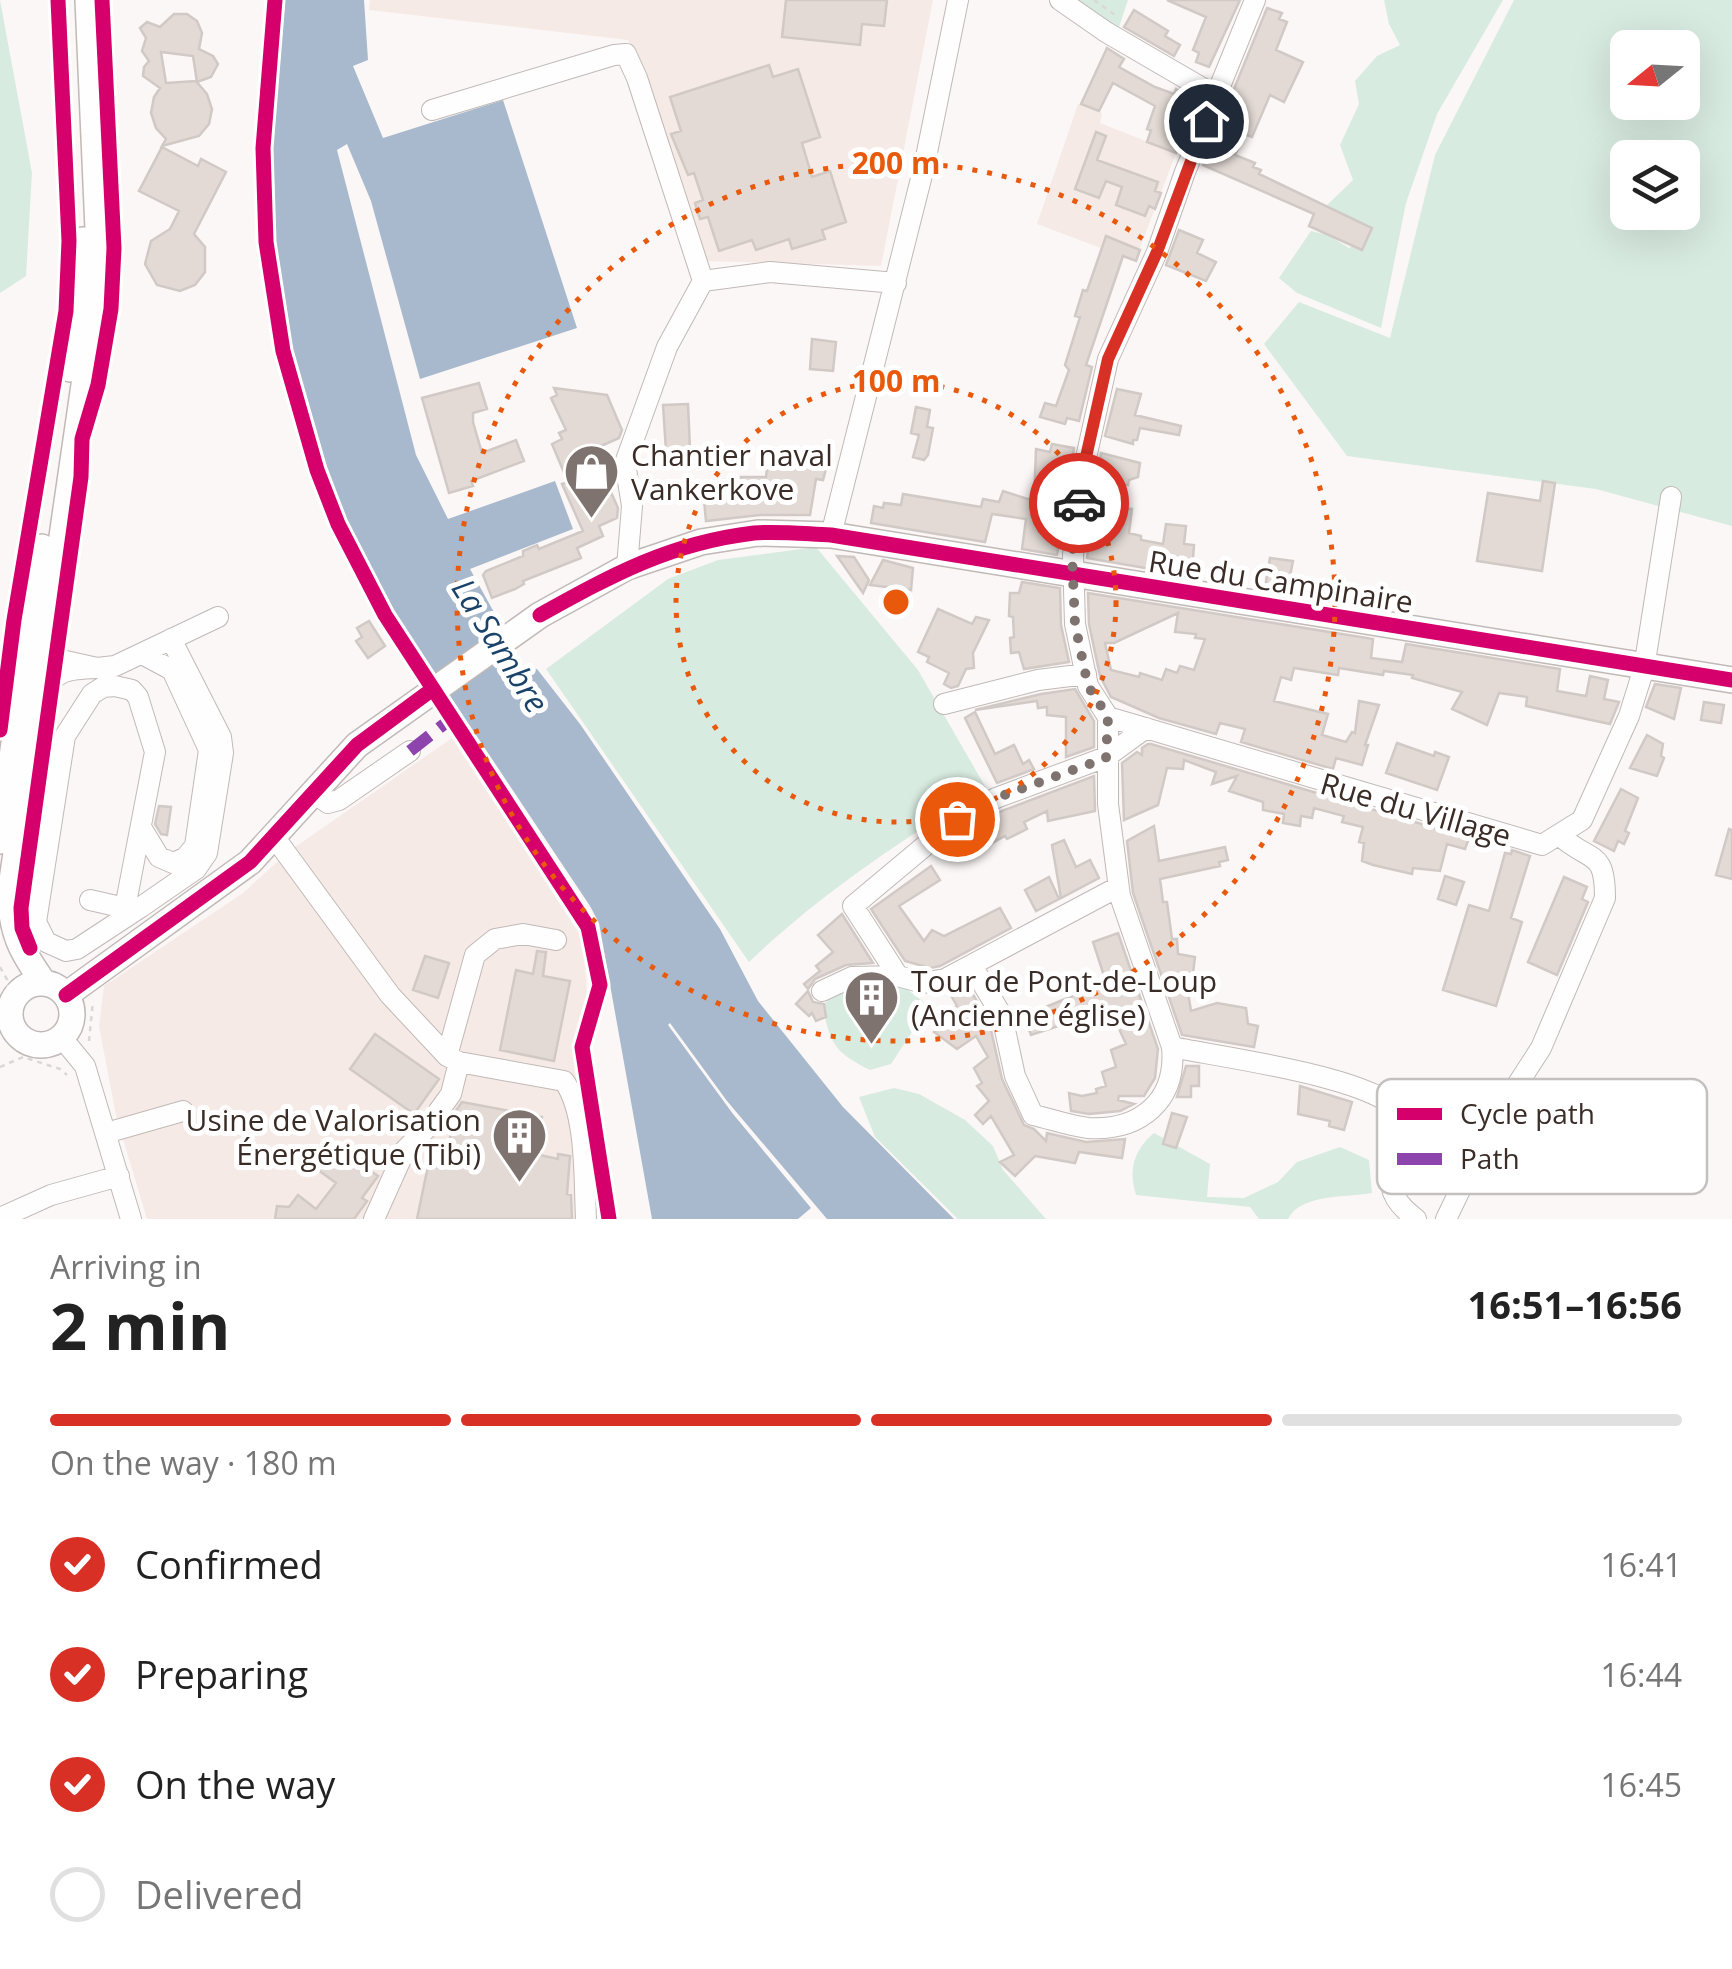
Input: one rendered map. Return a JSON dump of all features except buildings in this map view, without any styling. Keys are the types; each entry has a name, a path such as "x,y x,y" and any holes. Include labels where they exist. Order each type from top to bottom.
{"main road":[{"path":"8,1021 35,1046 75,1038 70,1003 22,953 12,926 10,894 38,700 34,654 84,248 71,0"},
{"path":"0,841 100,276 88,0"},
{"name":"Rue du Campinaire","path":"55,989 102,968 224,883 275,838 357,745 540,614 627,567 701,542 758,533 831,535 1732,680"},
{"path":"0,935 18,978 8,1021"},
{"path":"8,1021 33,983 55,989"}],"street":[{"path":"831,535 924,168 958,0"},
{"path":"1060,0 1106,32 1216,96"},
{"path":"972,966 1002,1016 1014,1076 1033,1115 1088,1128 1127,1125 1144,1118 1163,1097 1174,1061 1172,1047 1118,887 1108,804 1108,717 1088,686 1075,624 1072,555 1084,466 1108,359 1157,252 1255,0"},
{"path":"432,110 614,55 626,54 637,78 703,281 667,347 625,463 632,506 627,567"},
{"path":"703,281 770,272 896,283"},
{"path":"1521,1079 1541,1048 1605,898 1605,873 1597,858 1575,849 1560,836 1582,820 1629,716 1644,668 1671,497"},
{"path":"38,700 52,677 72,669 114,666 218,617"},
{"path":"133,907 136,844 142,829 154,752 132,690 103,687 92,694 65,736 36,922 46,942 66,951 77,949 133,907 196,869 206,853 224,753 171,639"},
{"path":"34,654 97,668"},
{"path":"142,654 172,670 209,750 195,846 185,858 173,862 159,857 142,829"},
{"path":"944,704 1038,680 1086,674"},
{"name":"Rue du Village","path":"1108,717 1542,845 1560,836"},
{"path":"898,976 854,906 957,819 996,798 1106,758 1146,728"},
{"path":"314,793 328,803 339,800 410,751"},
{"path":"275,838 390,995 453,1059 564,1082 573,1093 586,1219"},
{"path":"822,991 852,977 898,976 922,983 946,979 1118,887"},
{"path":"90,900 133,907"},
{"path":"374,1219 405,1150 452,1094 453,1059 475,955 496,939 523,934 556,940"},
{"path":"75,1038 131,1219"},
{"path":"1172,1047 1301,1070 1377,1095"},
{"path":"106,1134 183,1111"},
{"path":"0,1218 51,1196 119,1176"},
{"path":"1392,1194 1398,1206 1416,1219"},
{"path":"1446,1219 1458,1194"}],"path":[{"path":"58,0 69,241"},
{"path":"1094,0 1116,14"},
{"path":"28,543 57,369"},
{"path":"0,967 9,983 8,1021"},
{"path":"75,1038 92,1023 91,1005 109,976 102,968"},
{"path":"0,1067 23,1057 60,1068 72,1078 85,1066"}],"shaded area":[{"path":"370,0 933,0 881,266 707,261 628,40 369,10"},
{"path":"1078,104 1102,113 1100,123 1176,153 1135,261 1037,224"},
{"path":"452,738 583,939 588,1008 572,1044 594,1219 147,1219 116,1116 99,1026 104,986 243,893 288,852"}],"green space":[{"path":"0,0 32,173 26,276 0,293"},
{"path":"1075,0 1128,0 1118,30"},
{"path":"1384,0 1503,0 1437,114 1406,203 1381,328 1297,293 1279,278 1311,231 1328,235 1349,248 1361,241 1322,210 1353,180 1340,145 1359,104 1355,81 1377,56 1400,45 1389,24"},
{"path":"1514,0 1732,0 1732,526 1596,489 1347,456 1264,344 1299,302 1390,338 1435,155"},
{"path":"816,547 918,670 986,788 863,869 749,962 546,669 668,579 718,560"},
{"path":"896,981 929,1006 891,1064 870,1070 836,1046 823,1007 830,996 842,992 854,999"},
{"path":"894,1088 919,1094 965,1120 993,1146 1003,1170 1046,1219 958,1219 875,1137 859,1097"},
{"path":"1154,1133 1210,1164 1207,1197 1244,1198 1278,1182 1297,1162 1340,1147 1369,1160 1372,1193 1314,1201 1288,1219 1259,1219 1250,1207 1136,1195 1134,1161"}],"water":[{"name":"La Sambre","path":"285,0 364,0 368,60 353,66 383,138 503,100 577,328 420,379 371,201 347,144 337,150 416,455 448,519 555,481 573,529 470,569 525,668 537,669 580,724 720,929 758,1001 843,1107 954,1219 827,1219 727,1101 670,1023 733,1114 811,1208 798,1219 652,1219 599,923 398,618 344,514 326,464 293,350 276,241 273,148"}],"marked path":[{"path":"410,751 452,718"}],"cycle path":[{"path":"0,730 14,620 66,311 69,241 58,0"},
{"path":"30,948 22,928 21,908 81,477 82,439 98,385 111,309 114,248 102,0"},
{"path":"275,0 263,148 266,242 283,351 317,470 338,524 385,615 588,927 600,985 582,1047 609,1219"},
{"path":"540,615 617,574 695,544 754,533 802,533 1732,680"},
{"path":"66,995 250,862 357,745 426,694"}],"way so far":[{"path":"957,819 996,798 1106,758 1108,717 1088,686 1075,624 1072,555 1079,503"}],"place":[{"name":"Chantier naval Vankerkove","path":"592,520"},
{"name":"Tour de Pont-de-Loup (Ancienne église)","path":"872,1046"},
{"name":"Usine de Valorisation Énergétique (Tibi)","path":"520,1185"}],"route":[{"path":"1079,503 1108,359 1157,252 1206,121"}]}
